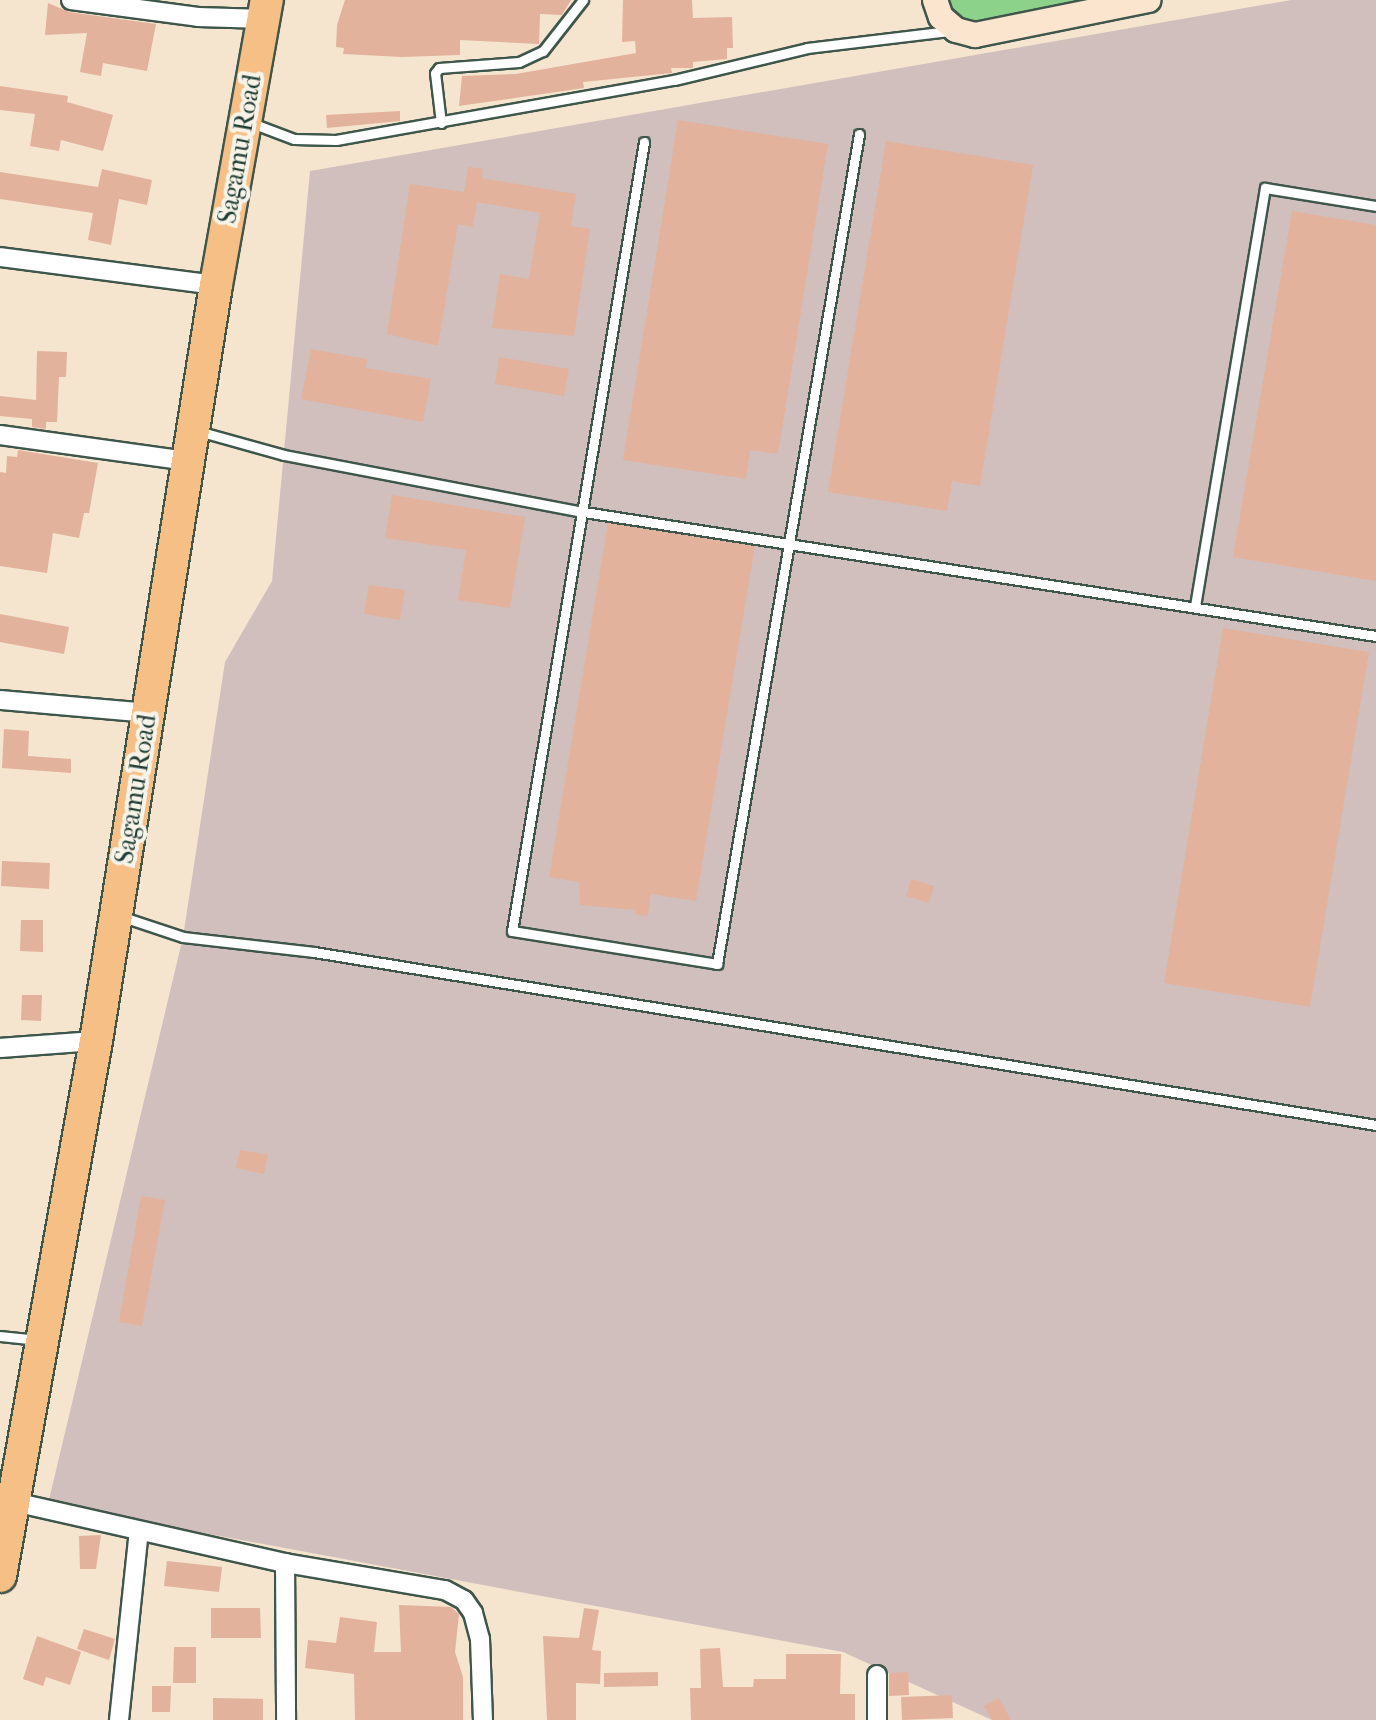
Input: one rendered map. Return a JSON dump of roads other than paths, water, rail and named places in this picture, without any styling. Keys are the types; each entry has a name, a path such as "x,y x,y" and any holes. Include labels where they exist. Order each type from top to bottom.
{"highway":[{"name":"Sagamu Road","path":"0,1576 96,1041 243,119 266,10"}],"street":[{"path":"71,0 266,10"},
{"path":"935,0 941,17 956,30 975,35 1149,0"},
{"path":"0,257 216,285"},
{"path":"0,435 190,445"},
{"path":"0,700 148,713"},
{"path":"0,1048 96,1041"},
{"path":"14,1502 285,1563 445,1590 464,1600 480,1639 483,1720"},
{"path":"119,1720 139,1531"},
{"path":"285,1563 286,1720"},
{"path":"877,1675 877,1720"}],"lane":[{"path":"441,123 439,68 519,62 543,51 583,0"},
{"path":"243,119 294,139 336,140 674,80 807,48 956,30"},
{"path":"644,142 512,931 717,964 791,546 859,134"},
{"path":"1195,606 1265,188 1376,206"},
{"path":"190,445 284,455 584,512 1376,636"},
{"path":"116,915 183,937 314,952 1376,1125"},
{"path":"0,1336 42,1341"}]}
